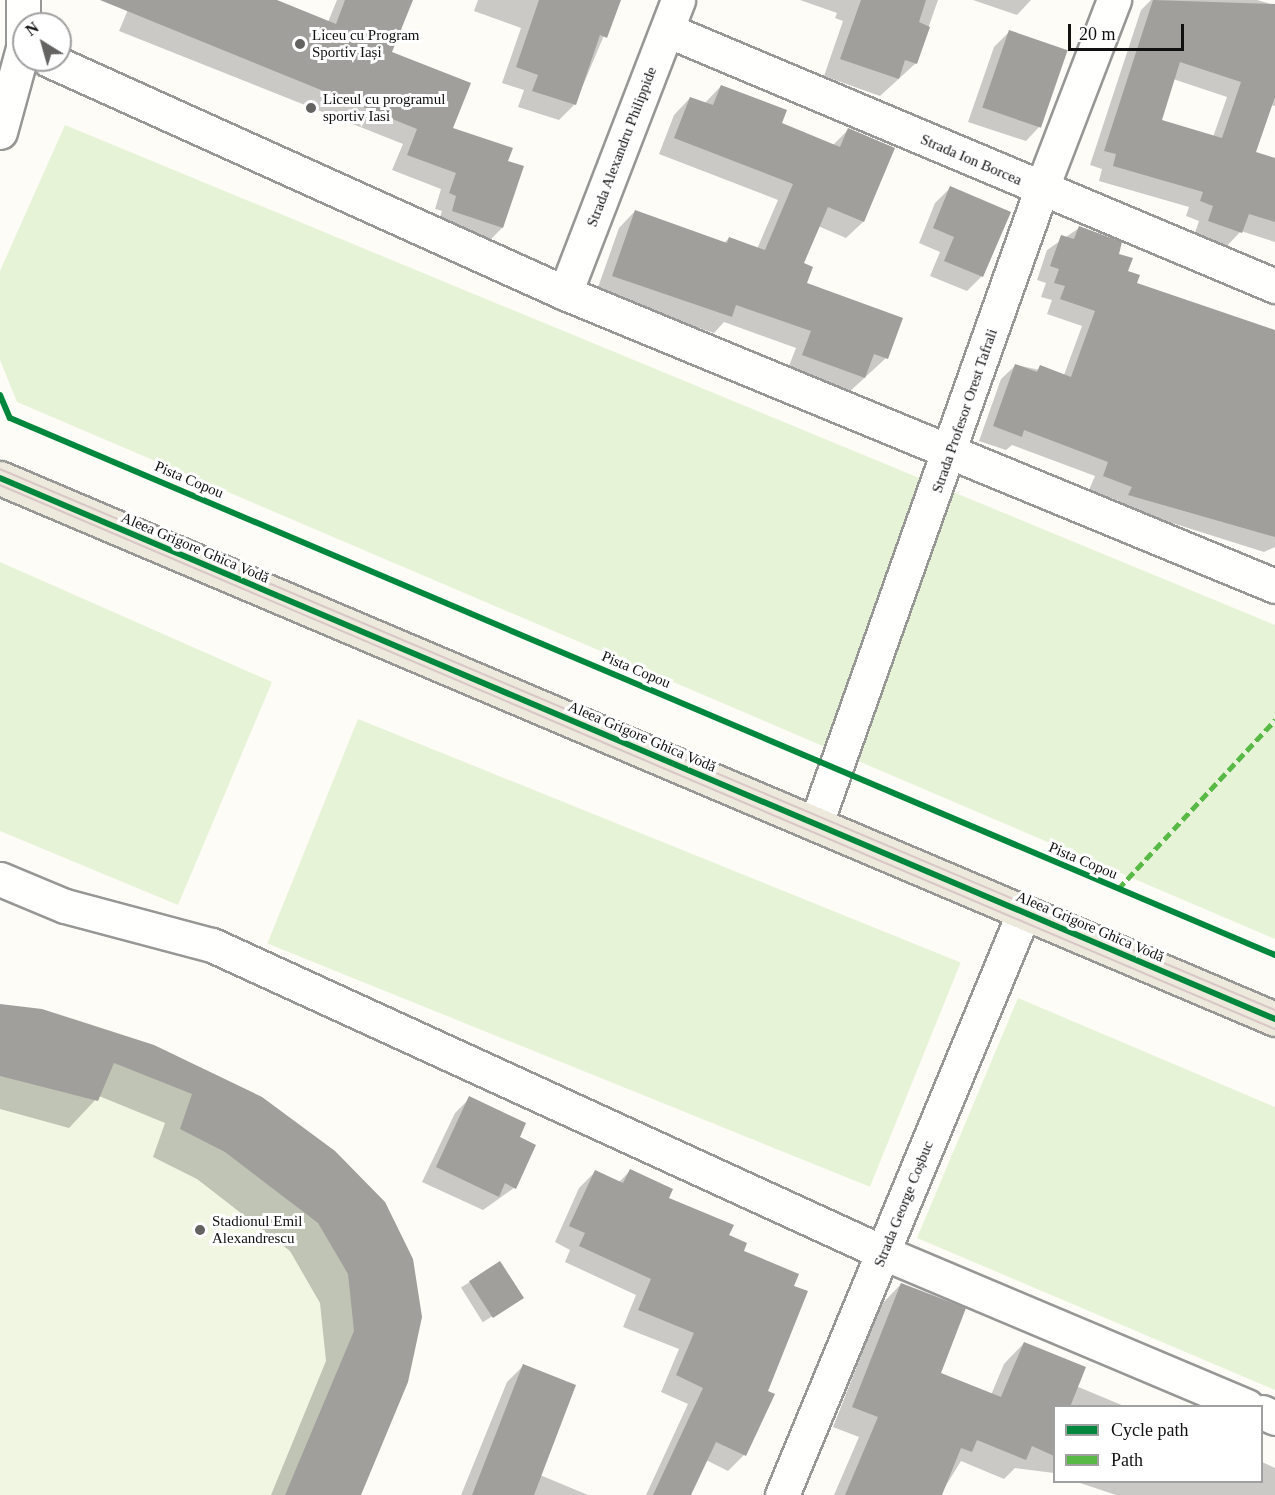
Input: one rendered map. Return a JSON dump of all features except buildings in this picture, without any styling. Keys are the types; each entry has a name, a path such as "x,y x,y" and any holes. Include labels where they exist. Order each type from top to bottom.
{"main road":[{"name":"Aleea Grigore Ghica Vodă","path":"0,478 1275,1019"}],"street":[{"name":"Strada Profesor Orest Tafrali","path":"816,823 950,454 1041,190 1114,0"},
{"name":"Strada Ion Borcea","path":"673,15 1041,190 1275,286"},
{"name":"Strada Alexandru Philippide","path":"565,293 673,15"},
{"path":"72,71 565,293 950,454 1275,586"},
{"path":"0,132 17,72"},
{"path":"0,879 65,906 212,945 884,1252 1243,1405"},
{"name":"Strada George Coșbuc","path":"782,1495 1024,912"}],"green space":[{"path":"65,125 1275,625 1275,939 17,402 0,360 0,271"},
{"path":"0,562 272,682 178,905 0,831"},
{"path":"358,719 961,962 870,1187 267,943"},
{"path":"1018,998 1275,1107 1275,1390 917,1238"},
{"name":"Stadionul Emil Alexandrescu","path":"0,1004 75,1019 154,1045 262,1097 335,1151 385,1202 413,1259 422,1317 408,1382 361,1495 0,1495"}],"tram line":[{"path":"0,469 1275,1010"},
{"path":"0,485 1275,1029"}],"marked path":[{"path":"1118,889 1275,720"}],"cycle path":[{"name":"Pista Copou","path":"0,395 10,418 1275,955"},
{"path":"0,478 1275,1019"}],"place":[{"name":"Liceu cu Program Sportiv Iași","path":"300,44"},
{"name":"Liceul cu programul sportiv Iasi","path":"311,108"},
{"name":"Stadionul Emil Alexandrescu","path":"200,1230"}]}
